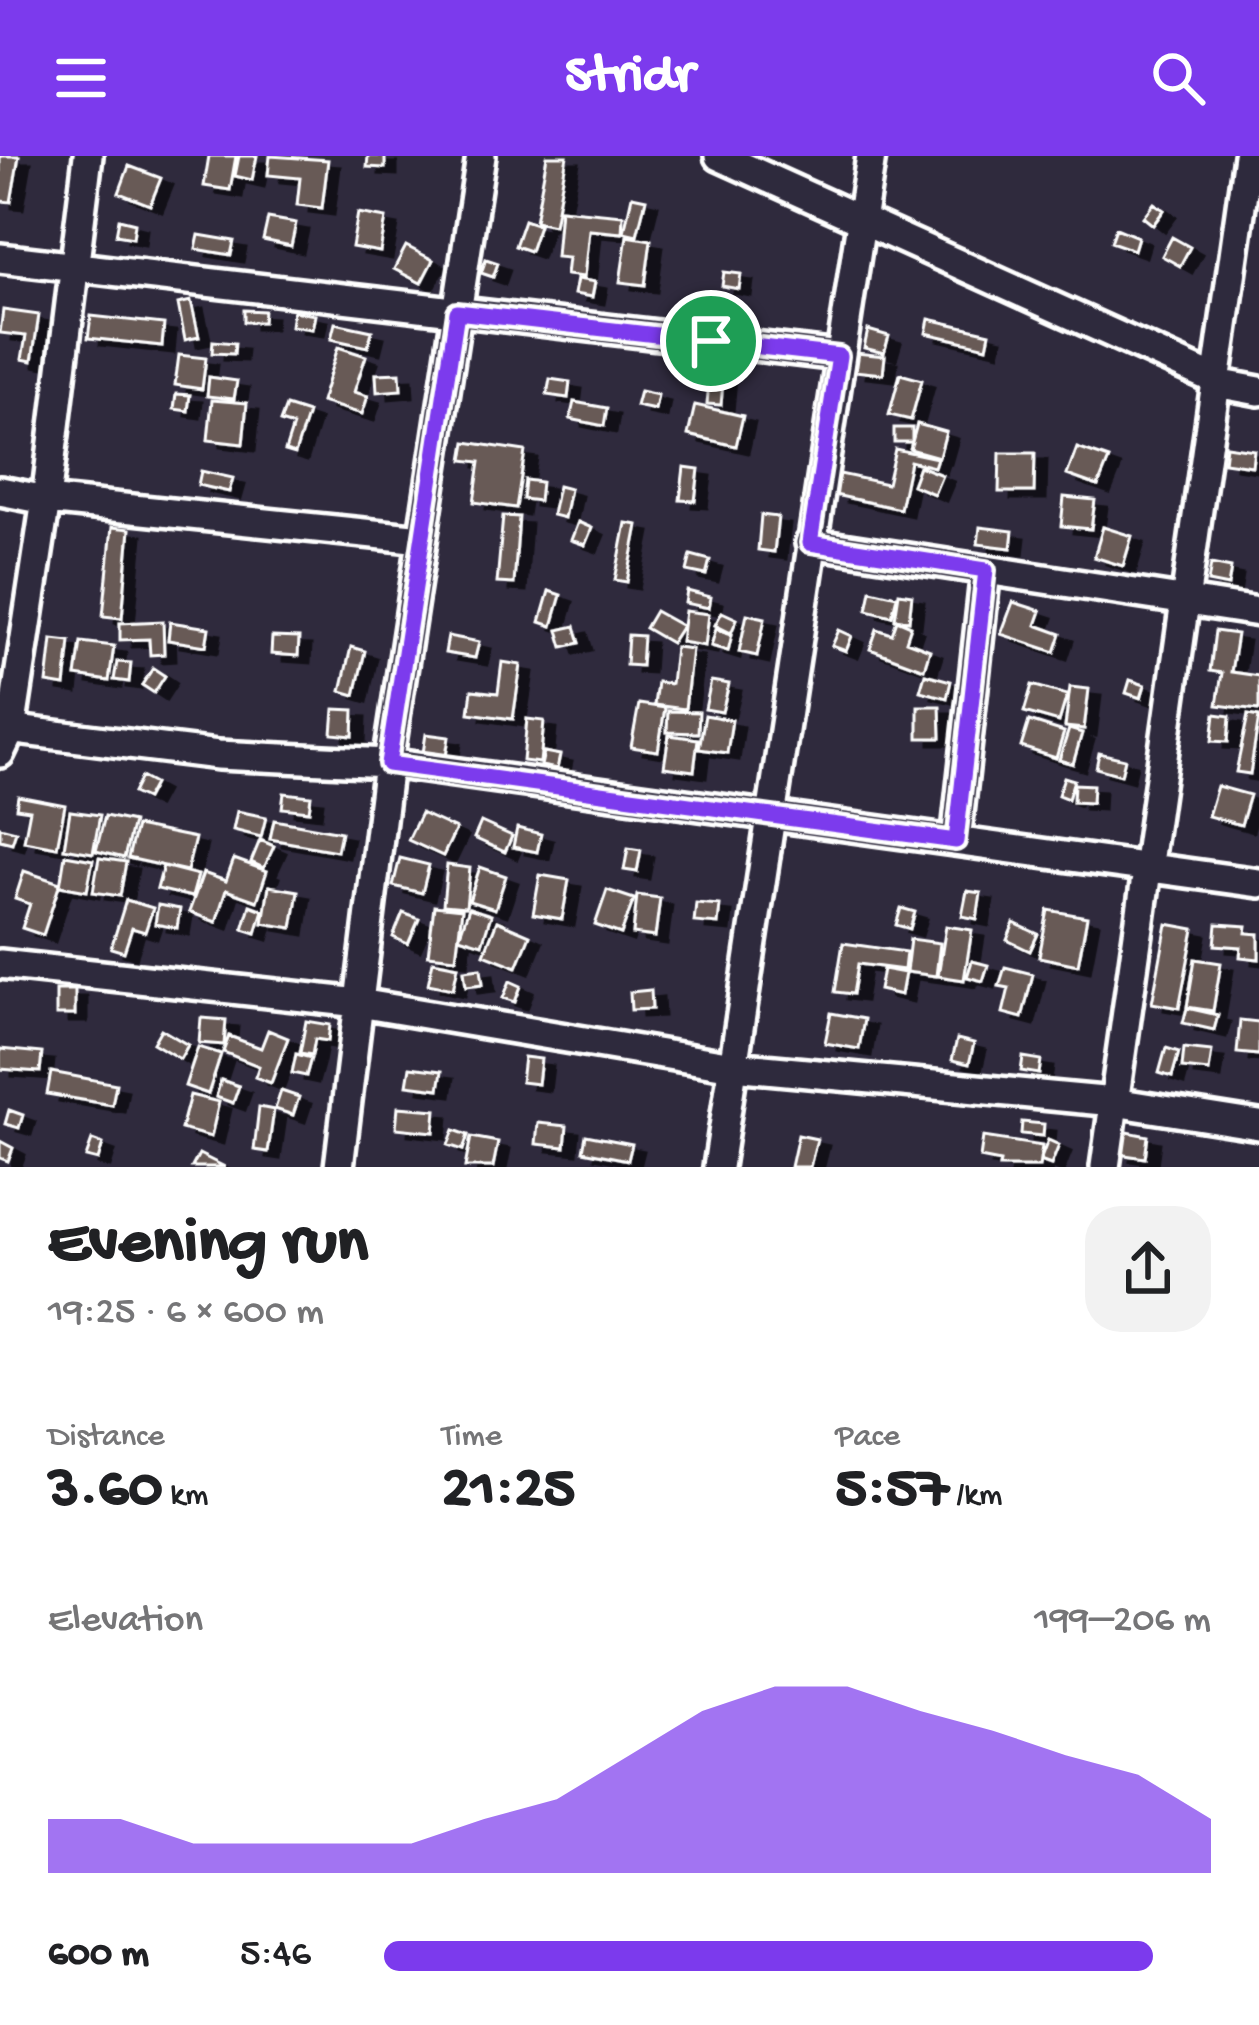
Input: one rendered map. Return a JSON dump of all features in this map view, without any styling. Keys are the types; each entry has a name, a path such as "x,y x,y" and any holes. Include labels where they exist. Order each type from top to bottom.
{"street":[{"path":"88,156 46,500 4,737 388,764 1259,883"},
{"path":"339,1167 388,764 481,156"},
{"path":"719,156 1216,380 1259,391"},
{"path":"718,1167 871,156"},
{"path":"1105,1167 1248,156"},
{"path":"0,259 839,356"},
{"path":"0,491 46,500 422,538"},
{"path":"810,543 1259,612"},
{"path":"956,841 986,570"},
{"path":"0,964 359,1003 733,1066 1114,1102 1259,1126"}],"building":[{"path":"0,156 19,156 11,202 0,201"},
{"path":"209,156 236,156 230,190 204,186"},
{"path":"239,156 257,156 252,180 235,176"},
{"path":"270,156 328,160 322,208 297,205 300,178 268,175"},
{"path":"368,156 385,156 385,168 367,167"},
{"path":"547,156 567,156 554,225 535,221"},
{"path":"129,166 161,178 150,205 119,193"},
{"path":"632,196 646,199 637,235 624,232"},
{"path":"1154,203 1164,210 1153,225 1143,217"},
{"path":"560,209 623,215 622,233 589,230 584,277 566,275 568,258 556,257"},
{"path":"358,213 386,218 380,252 352,247"},
{"path":"268,218 296,223 291,246 263,240"},
{"path":"119,219 135,223 133,238 116,235"},
{"path":"524,220 539,225 530,251 515,246"},
{"path":"1116,228 1138,237 1134,250 1111,242"},
{"path":"199,235 234,241 231,255 196,249"},
{"path":"627,236 651,240 645,285 620,282"},
{"path":"1172,237 1190,247 1180,266 1162,256"},
{"path":"406,246 433,260 421,283 394,269"},
{"path":"486,259 498,263 493,277 481,273"},
{"path":"724,272 741,274 739,289 722,286"},
{"path":"577,279 595,282 592,297 574,294"},
{"path":"191,301 199,337 185,340 178,304"},
{"path":"3,310 39,315 32,361 22,359 26,336 0,333"},
{"path":"244,310 264,311 263,322 244,322"},
{"path":"293,311 315,315 312,329 291,326"},
{"path":"91,316 164,324 162,346 88,338"},
{"path":"929,319 990,333 987,347 926,333"},
{"path":"335,323 372,331 368,347 331,339"},
{"path":"868,330 889,336 884,353 864,348"},
{"path":"213,341 235,343 234,354 212,353"},
{"path":"338,347 366,356 354,392 368,396 362,414 321,402"},
{"path":"856,353 885,356 883,374 854,371"},
{"path":"179,355 206,358 202,389 175,385"},
{"path":"710,370 724,371 721,405 707,404"},
{"path":"400,373 401,390 377,392 376,374"},
{"path":"900,374 922,380 911,420 889,415"},
{"path":"209,377 237,381 234,399 207,396"},
{"path":"550,379 570,382 568,398 547,395"},
{"path":"640,391 658,395 655,410 636,406"},
{"path":"176,394 190,395 188,411 174,409"},
{"path":"212,400 247,403 243,444 208,440"},
{"path":"574,402 607,408 604,426 570,419"},
{"path":"695,405 743,416 736,446 688,435"},
{"path":"286,406 308,413 295,454 285,451 293,426 280,422"},
{"path":"917,424 946,432 939,457 910,449"},
{"path":"894,428 912,428 912,442 894,442"},
{"path":"466,442 525,451 516,508 474,502 480,462 463,460"},
{"path":"1226,446 1254,450 1252,466 1224,462"},
{"path":"1077,448 1109,459 1098,486 1067,475"},
{"path":"895,449 937,458 934,467 910,461 900,509 835,495 840,474 887,484"},
{"path":"1000,453 1035,453 1034,492 999,492"},
{"path":"919,466 942,475 934,494 912,485"},
{"path":"684,467 699,469 695,501 680,500"},
{"path":"201,471 233,478 229,492 198,485"},
{"path":"525,480 541,482 539,501 523,499"},
{"path":"558,486 570,489 564,518 552,515"},
{"path":"1064,497 1095,500 1091,529 1061,526"},
{"path":"761,515 778,517 774,552 758,550"},
{"path":"503,516 519,517 514,584 497,583"},
{"path":"578,522 592,528 585,545 571,540"},
{"path":"626,523 638,525 627,582 615,580"},
{"path":"112,527 130,529 122,618 103,616"},
{"path":"980,527 1013,531 1011,548 978,544"},
{"path":"1103,527 1132,536 1123,566 1094,557"},
{"path":"691,555 710,560 706,575 687,571"},
{"path":"1211,564 1231,568 1228,586 1208,582"},
{"path":"871,590 897,596 892,616 867,610"},
{"path":"549,591 561,595 552,626 540,622"},
{"path":"687,591 711,597 709,608 685,603"},
{"path":"899,593 912,595 909,621 895,619"},
{"path":"1013,602 1041,611 1036,625 1061,634 1055,652 1001,634"},
{"path":"655,611 682,626 671,643 645,628"},
{"path":"685,611 709,614 705,646 681,642"},
{"path":"722,612 737,619 731,633 715,625"},
{"path":"747,614 765,618 757,656 739,652"},
{"path":"897,620 911,626 906,641 930,650 924,669 870,649 877,629 892,634"},
{"path":"163,621 164,654 150,655 149,639 120,640 120,623"},
{"path":"170,622 209,628 206,646 168,640"},
{"path":"575,626 580,643 563,647 558,630"},
{"path":"716,629 732,634 728,651 711,646"},
{"path":"839,630 852,636 846,651 832,646"},
{"path":"1215,631 1237,634 1231,672 1259,676 1259,710 1217,705 1222,673 1210,671"},
{"path":"628,635 643,636 641,666 626,665"},
{"path":"448,636 479,642 475,658 445,653"},
{"path":"272,637 299,638 298,656 271,654"},
{"path":"52,639 70,641 65,686 47,683"},
{"path":"81,642 114,646 109,681 76,676"},
{"path":"351,647 365,651 355,695 341,691"},
{"path":"675,647 692,649 685,709 654,705 657,682 671,684"},
{"path":"117,662 131,663 129,682 114,680"},
{"path":"502,662 521,665 513,719 469,713 472,690 498,693"},
{"path":"153,668 165,676 154,693 142,685"},
{"path":"925,674 951,681 947,698 920,691"},
{"path":"1130,680 1145,685 1141,698 1126,693"},
{"path":"711,681 729,684 722,712 705,709"},
{"path":"1032,685 1067,695 1059,722 1024,712"},
{"path":"1070,687 1089,689 1084,729 1065,727"},
{"path":"639,704 665,708 658,751 631,747"},
{"path":"918,706 940,706 941,738 918,738"},
{"path":"334,709 354,710 353,736 332,734"},
{"path":"668,711 699,712 698,733 667,732"},
{"path":"1215,714 1230,716 1228,742 1212,741"},
{"path":"705,715 732,720 727,753 699,749"},
{"path":"1248,715 1259,717 1250,774 1236,772"},
{"path":"527,719 544,721 540,763 523,761"},
{"path":"1029,721 1064,732 1056,758 1021,747"},
{"path":"1069,729 1082,733 1073,764 1059,760"},
{"path":"426,734 449,737 446,756 423,753"},
{"path":"669,735 698,739 694,771 664,767"},
{"path":"544,752 560,755 557,769 541,766"},
{"path":"1099,753 1125,759 1121,775 1096,768"},
{"path":"141,777 154,784 146,799 133,793"},
{"path":"1064,777 1074,780 1068,799 1058,795"},
{"path":"1074,784 1093,785 1092,803 1073,802"},
{"path":"1217,786 1250,795 1241,825 1208,816"},
{"path":"284,793 311,796 309,811 282,808"},
{"path":"18,796 65,805 57,847 24,841 30,810 16,808"},
{"path":"70,811 100,815 93,853 64,848"},
{"path":"237,811 266,817 261,837 233,830"},
{"path":"421,813 456,829 443,856 408,840"},
{"path":"105,816 133,822 124,858 96,851"},
{"path":"274,820 341,832 337,851 270,839"},
{"path":"481,822 512,836 505,852 474,838"},
{"path":"136,826 195,838 187,871 128,858"},
{"path":"0,827 16,831 12,843 0,840"},
{"path":"517,828 541,834 537,852 513,847"},
{"path":"260,840 274,846 264,868 251,862"},
{"path":"628,848 641,850 637,872 624,870"},
{"path":"65,855 93,860 87,891 60,886"},
{"path":"99,858 126,862 120,896 93,892"},
{"path":"400,858 429,865 422,893 393,886"},
{"path":"234,859 267,871 257,901 226,890 216,922 189,912 203,873 226,881"},
{"path":"447,865 470,868 466,907 443,905"},
{"path":"163,866 198,875 192,897 157,889"},
{"path":"480,867 506,876 495,909 469,901"},
{"path":"24,871 60,883 43,935 22,928 30,904 15,899"},
{"path":"540,875 569,880 562,919 533,914"},
{"path":"269,886 298,891 292,928 263,923"},
{"path":"607,890 634,899 621,934 595,925"},
{"path":"967,891 981,893 977,919 962,916"},
{"path":"637,895 660,898 655,937 633,934"},
{"path":"126,900 153,908 145,932 132,928 124,952 111,948"},
{"path":"696,903 720,905 718,924 694,922"},
{"path":"158,905 180,909 177,928 155,924"},
{"path":"250,905 263,910 256,933 243,929"},
{"path":"434,906 462,909 456,958 428,955"},
{"path":"469,908 491,915 482,944 459,937"},
{"path":"901,908 915,912 910,929 896,925"},
{"path":"1048,910 1087,917 1078,965 1039,957"},
{"path":"403,913 419,919 408,944 393,937"},
{"path":"497,921 530,935 517,967 484,954"},
{"path":"1014,923 1038,934 1030,951 1007,940"},
{"path":"1167,924 1194,929 1179,1008 1152,1003"},
{"path":"1217,924 1247,926 1246,933 1259,934 1259,959 1240,957 1241,947 1215,945"},
{"path":"946,926 972,930 964,980 938,976"},
{"path":"910,939 940,943 936,976 906,972"},
{"path":"843,943 906,952 904,970 858,964 853,994 835,992"},
{"path":"1195,959 1221,963 1213,1011 1187,1007"},
{"path":"433,961 458,966 453,989 428,984"},
{"path":"972,961 988,965 983,981 967,977"},
{"path":"1005,967 1033,974 1022,1018 1003,1013 1009,988 999,986"},
{"path":"481,968 483,984 466,986 464,970"},
{"path":"883,969 905,973 901,995 879,990"},
{"path":"510,981 521,986 515,1002 503,998"},
{"path":"56,990 75,990 75,1015 56,1015"},
{"path":"651,990 652,1009 631,1010 630,992"},
{"path":"1187,1008 1218,1015 1214,1030 1183,1023"},
{"path":"831,1013 864,1019 859,1049 825,1043"},
{"path":"201,1018 226,1020 224,1045 199,1043"},
{"path":"1240,1020 1259,1022 1259,1055 1237,1053"},
{"path":"306,1021 330,1025 328,1041 315,1039 312,1055 300,1053"},
{"path":"161,1029 188,1045 180,1059 153,1043"},
{"path":"268,1030 288,1038 271,1083 255,1077 259,1066 223,1052 229,1036 261,1048"},
{"path":"957,1039 974,1043 969,1064 952,1060"},
{"path":"198,1047 221,1054 208,1094 185,1086"},
{"path":"1166,1048 1179,1052 1172,1077 1159,1073"},
{"path":"1184,1048 1212,1051 1209,1071 1182,1068"},
{"path":"0,1049 42,1053 40,1072 0,1069"},
{"path":"296,1054 311,1058 306,1076 292,1073"},
{"path":"524,1057 541,1059 538,1084 521,1082"},
{"path":"1023,1057 1041,1060 1039,1074 1021,1071"},
{"path":"410,1067 442,1071 439,1089 407,1085"},
{"path":"51,1072 116,1084 112,1105 47,1094"},
{"path":"221,1080 239,1086 233,1103 216,1097"},
{"path":"281,1091 299,1097 293,1115 275,1109"},
{"path":"190,1095 219,1102 211,1137 181,1129"},
{"path":"259,1107 274,1110 268,1152 254,1150"},
{"path":"398,1107 436,1110 434,1132 396,1128"},
{"path":"9,1110 23,1115 19,1128 5,1124"},
{"path":"1022,1122 1044,1124 1043,1136 1021,1134"},
{"path":"538,1123 567,1126 565,1147 536,1144"},
{"path":"454,1130 468,1135 463,1150 448,1145"},
{"path":"1122,1131 1148,1136 1145,1158 1118,1154"},
{"path":"586,1135 632,1144 628,1160 583,1151"},
{"path":"798,1135 817,1139 810,1167 791,1167"},
{"path":"471,1137 498,1142 493,1167 465,1167"},
{"path":"983,1137 1042,1146 1039,1167 999,1167 1000,1162 980,1158"},
{"path":"92,1140 103,1144 98,1160 86,1157"},
{"path":"1048,1140 1059,1145 1051,1165 1040,1161"},
{"path":"0,1141 13,1148 8,1161 0,1158"},
{"path":"199,1154 225,1167 192,1167"}],"route":[{"path":"457,312 711,341 839,356 810,543 986,570 956,841 388,764 457,312"}]}
